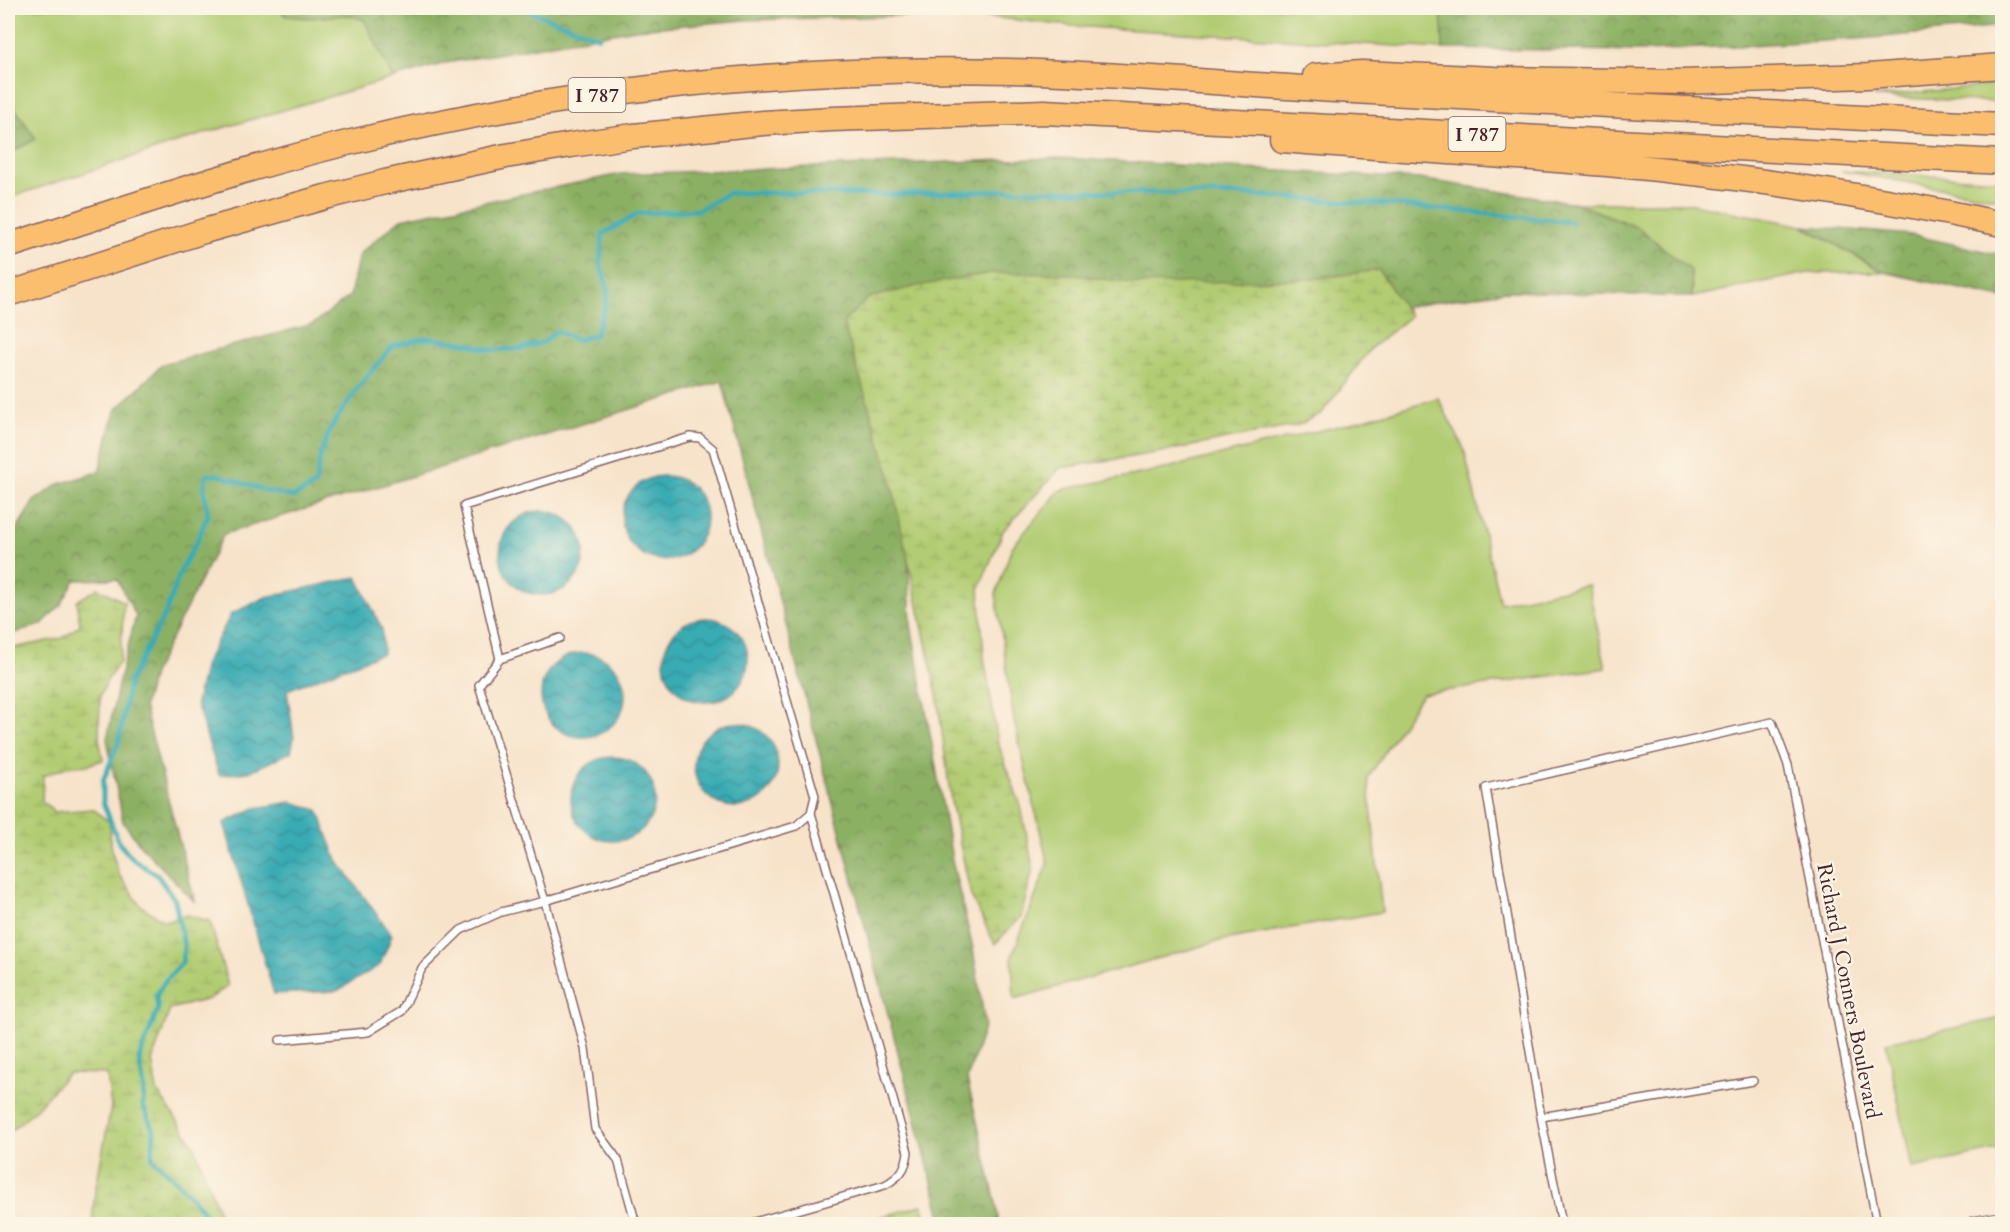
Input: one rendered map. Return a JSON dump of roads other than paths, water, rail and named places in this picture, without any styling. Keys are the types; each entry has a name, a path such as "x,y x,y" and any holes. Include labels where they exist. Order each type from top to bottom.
{"highway":[{"path":"1205,80 1362,73 1495,79 1682,82 1868,76 2002,66"},
{"name":"I 787","path":"8,246 217,179 346,143 478,116 609,93 776,77 938,70 1053,72 1350,91 2002,125"},
{"name":"I 787","path":"8,294 274,211 395,180 506,156 633,136 832,119 1044,112 2002,162"},
{"path":"951,116 1050,127 1249,137 1619,165 1814,189 2002,224"}],"street":[{"path":"1974,1224 2002,1219"}],"lane":[{"path":"500,659 464,506 690,437 700,438 712,449 815,796 811,813 908,1152 906,1166 897,1178 885,1185 748,1224"},
{"path":"560,638 500,659 479,685 545,901 585,1048 595,1129 618,1160 636,1224"},
{"name":"Richard J Conners Boulevard","path":"1541,1117 1486,788 1772,722 1788,765 1877,1224"},
{"path":"280,1041 368,1032 402,1011 422,968 461,930 501,912 796,826 811,813"},
{"path":"1563,1224 1541,1117 1753,1081"}],"water":[{"path":"664,476 687,483 699,495 706,518 699,541 687,553 664,560 641,553 629,541 622,518 629,495 641,483"},
{"path":"542,511 565,518 577,530 584,553 577,576 565,588 542,595 519,588 507,576 500,553 507,530 519,518"},
{"path":"357,577 382,629 383,653 287,690 294,738 291,752 249,772 219,775 196,703 205,664 231,614 266,597"},
{"path":"706,618 729,625 741,637 748,660 741,683 729,695 706,702 683,695 671,683 664,660 671,637 683,625"},
{"path":"583,653 606,660 618,672 625,695 618,718 606,730 583,737 560,730 548,718 541,695 548,672 560,660"},
{"path":"736,723 759,730 771,742 778,765 771,788 759,800 736,807 713,800 701,788 694,765 701,742 713,730"},
{"path":"613,757 636,764 648,776 655,799 648,822 636,834 613,841 590,834 578,822 571,799 578,776 590,764"},
{"path":"292,802 318,810 337,860 392,935 380,965 337,991 274,994 224,823 255,808"}],"waterway":[{"path":"521,8 599,37"},
{"path":"209,1224 193,1198 152,1158 154,1131 143,1106 144,1088 139,1059 158,1009 156,996 165,981 182,963 184,946 175,900 157,875 133,859 119,843 103,802 103,781 119,741 129,682 166,612 181,570 198,539 208,514 204,490 206,475 218,475 266,491 294,497 315,485 321,453 332,426 359,386 393,346 426,338 464,343 490,350 520,349 544,342 556,331 577,340 595,335 608,291 600,262 603,234 637,214 698,210 729,193 889,195 1017,190 1248,195 1395,205 1572,222"}]}
